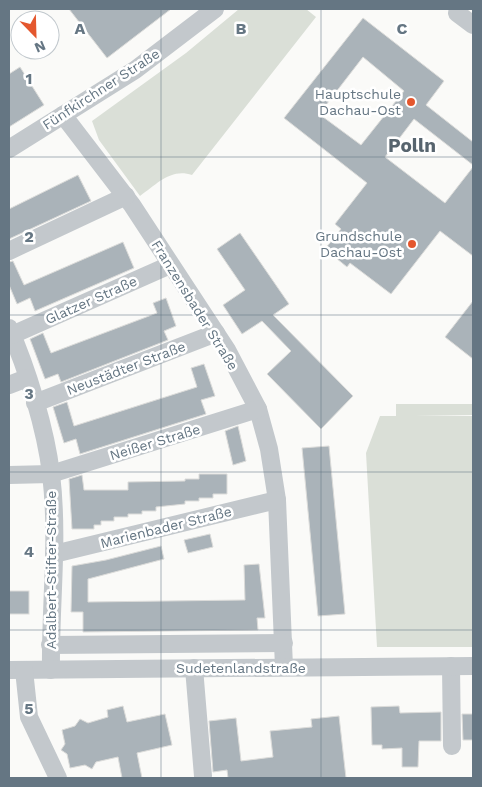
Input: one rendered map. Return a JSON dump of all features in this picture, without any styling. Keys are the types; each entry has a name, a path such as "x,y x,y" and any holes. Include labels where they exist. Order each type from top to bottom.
{"street":[{"name":"Fünfkirchner Straße","path":"9,149 135,70 215,9"},
{"path":"457,13 473,25"},
{"name":"Franzensbader Straße","path":"63,115 126,196 216,332 258,409 270,450 277,500 284,667"},
{"path":"9,251 126,196"},
{"name":"Glatzer Straße","path":"10,331 170,265"},
{"name":"Adalbert-Stifter-Straße","path":"10,331 35,403 51,474 54,554 50,670"},
{"name":"Neustädter Straße","path":"35,403 216,332"},
{"path":"9,385 27,378"},
{"name":"Neißer Straße","path":"9,474 51,474 258,409"},
{"name":"Marienbader Straße","path":"54,554 277,500"},
{"path":"50,645 284,643"},
{"path":"451,666 452,746"},
{"name":"Sudetenlandstraße","path":"16,670 473,666"},
{"path":"194,668 203,776"},
{"path":"16,670 29,717 58,778"}],"shaded area":[{"path":"239,9 306,9 316,17 192,175 184,173 171,175 140,196 99,140 92,121 186,53"},
{"path":"396,404 473,404 473,415 415,416 473,416 473,647 377,647 366,453 380,416 396,416"}],"building":[{"path":"69,9 171,9 107,58"},
{"path":"363,18 444,81 426,105 473,142 473,165 414,119 385,157 445,203 473,167 473,256 440,231 391,294 350,263 347,267 325,249 341,229 335,224 367,183 284,118","holes":["363,57 404,91 361,145 319,114"]},
{"path":"20,67 44,105 9,127 9,74"},
{"path":"78,175 91,201 9,239 9,209"},
{"path":"240,233 289,304 273,315 353,396 321,429 267,374 291,351 262,321 242,334 223,305 245,290 217,249"},
{"path":"123,242 134,268 35,311 30,298 17,304 9,285 9,262 13,261 24,285"},
{"path":"166,298 176,326 164,331 168,340 61,382 58,374 45,379 30,339 43,333 51,353 157,313 153,303"},
{"path":"473,301 473,359 445,337"},
{"path":"204,364 215,396 201,400 206,414 80,454 76,439 64,443 53,407 67,402 74,426 197,387 191,368"},
{"path":"238,426 246,461 233,465 225,431"},
{"path":"329,446 345,614 318,616 302,448"},
{"path":"199,474 227,474 227,494 213,494 213,498 199,498 199,501 185,501 185,504 156,507 156,511 128,514 128,517 114,517 114,521 101,521 101,525 94,525 94,529 72,529 69,479 82,475 84,490 128,490 128,482 185,481 185,479 199,479"},
{"path":"210,534 213,547 188,553 184,540"},
{"path":"161,546 164,559 88,579 88,602 245,600 244,565 259,564 265,618 257,618 258,630 83,632 83,612 71,612 72,566 106,560"},
{"path":"9,591 29,591 29,614 9,614"},
{"path":"123,706 127,722 165,714 172,745 137,753 142,778 122,778 118,757 96,762 92,769 85,765 70,768 67,754 61,750 65,744 62,730 75,726 80,719 88,723 108,717 107,710"},
{"path":"399,706 400,713 441,712 441,741 419,741 418,767 402,767 402,748 382,749 382,745 372,745 371,707"},
{"path":"462,714 473,714 473,740 463,740"},
{"path":"339,716 346,778 228,778 227,770 213,772 209,721 236,718 241,761 273,757 270,731 312,727 311,719"}],"place":[{"name":"Hauptschule Dachau-Ost","path":"411,102"},
{"name":"Grundschule Dachau-Ost","path":"412,244"}],"district":[{"name":"Polln","path":"412,145"}]}
